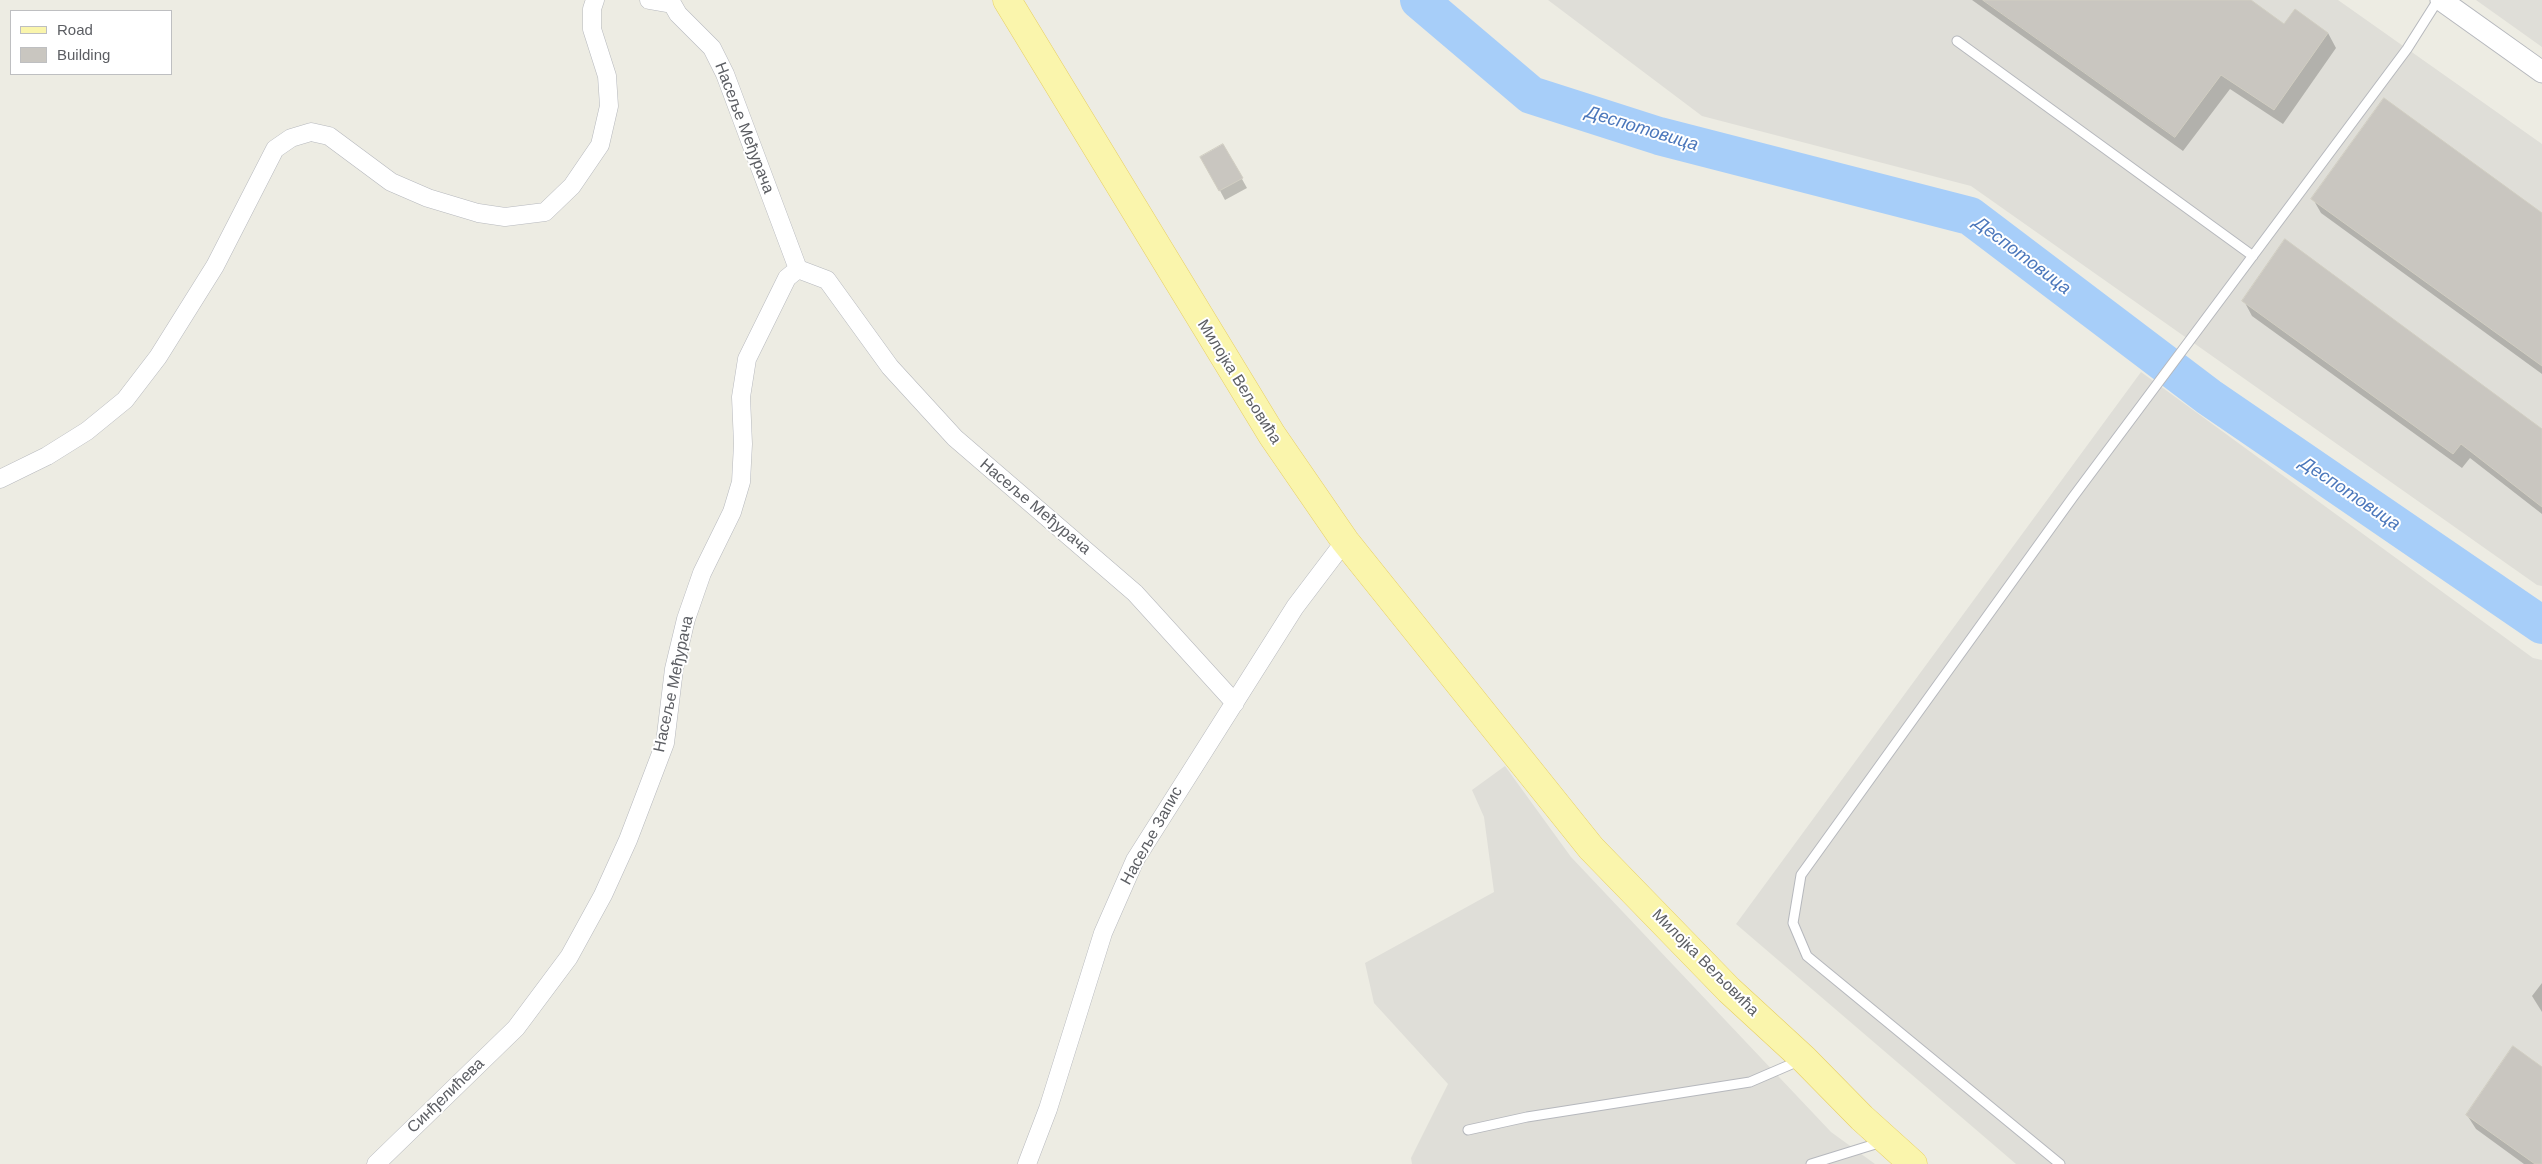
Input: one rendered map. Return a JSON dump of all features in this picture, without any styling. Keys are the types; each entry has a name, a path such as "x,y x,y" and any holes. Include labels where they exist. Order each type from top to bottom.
{"main road":[{"name":"Милојка Вељовића","path":"1007,0 1272,435 1345,541 1507,745 1592,848 1729,990 1913,1164"}],"street":[{"path":"0,480 47,456 87,431 125,400 158,357 215,266 276,149 291,138 311,132 329,136 391,182 428,198 478,213 505,217 545,212 572,186 600,145 609,106 607,76 592,28 592,9 595,0"},
{"path":"649,0 671,2"},
{"path":"2440,0 2542,72"},
{"name":"Насеље Међурача","path":"671,2 678,14 712,48 725,74 798,269 827,280 890,367 955,438 1135,593 1235,703"},
{"name":"Насеље Међурача","path":"516,1028 570,957 603,895 628,840 665,743 674,669 686,619 702,573 732,512 741,482 743,444 741,397 747,359 787,278 798,269"},
{"name":"Насеље Запис","path":"1027,1164 1048,1109 1103,933 1135,860 1181,784 1235,703 1295,607 1345,541"},
{"name":"Синђелићева","path":"376,1164 516,1028"}],"lane":[{"path":"2060,1164 1807,956 1793,923 1801,875 2072,497 2407,49 2440,0"},
{"path":"1957,42 2253,256"},
{"path":"1468,1130 1527,1117 1750,1082 1804,1059"},
{"path":"1811,1164 1887,1141"}],"shaded area":[{"path":"1548,0 2338,0 2542,144 2542,586 2537,585 1971,186 1702,116"},
{"path":"2476,0 2542,0 2542,47"},
{"path":"2141,372 2533,658 2542,660 2542,1164 2016,1164 1736,924"},
{"path":"1505,766 1571,857 1831,1132 1875,1164 1412,1164 1411,1158 1448,1084 1374,1003 1365,963 1494,892 1484,817 1472,790"}],"building":[{"path":"1983,0 2251,0 2284,24 2295,9 2328,33 2274,110 2221,75 2175,137"},
{"path":"2384,98 2542,213 2542,366 2311,199"},
{"path":"1223,144 1243,178 1219,191 1200,157"},
{"path":"2285,239 2542,429 2542,507 2461,444 2453,454 2242,301"},
{"path":"2513,1046 2542,1067 2542,1164 2535,1164 2466,1115"}],"waterway":[{"name":"Деспотовица","path":"1419,0 1531,95 1659,136 1970,216 2209,397 2542,625"}]}
